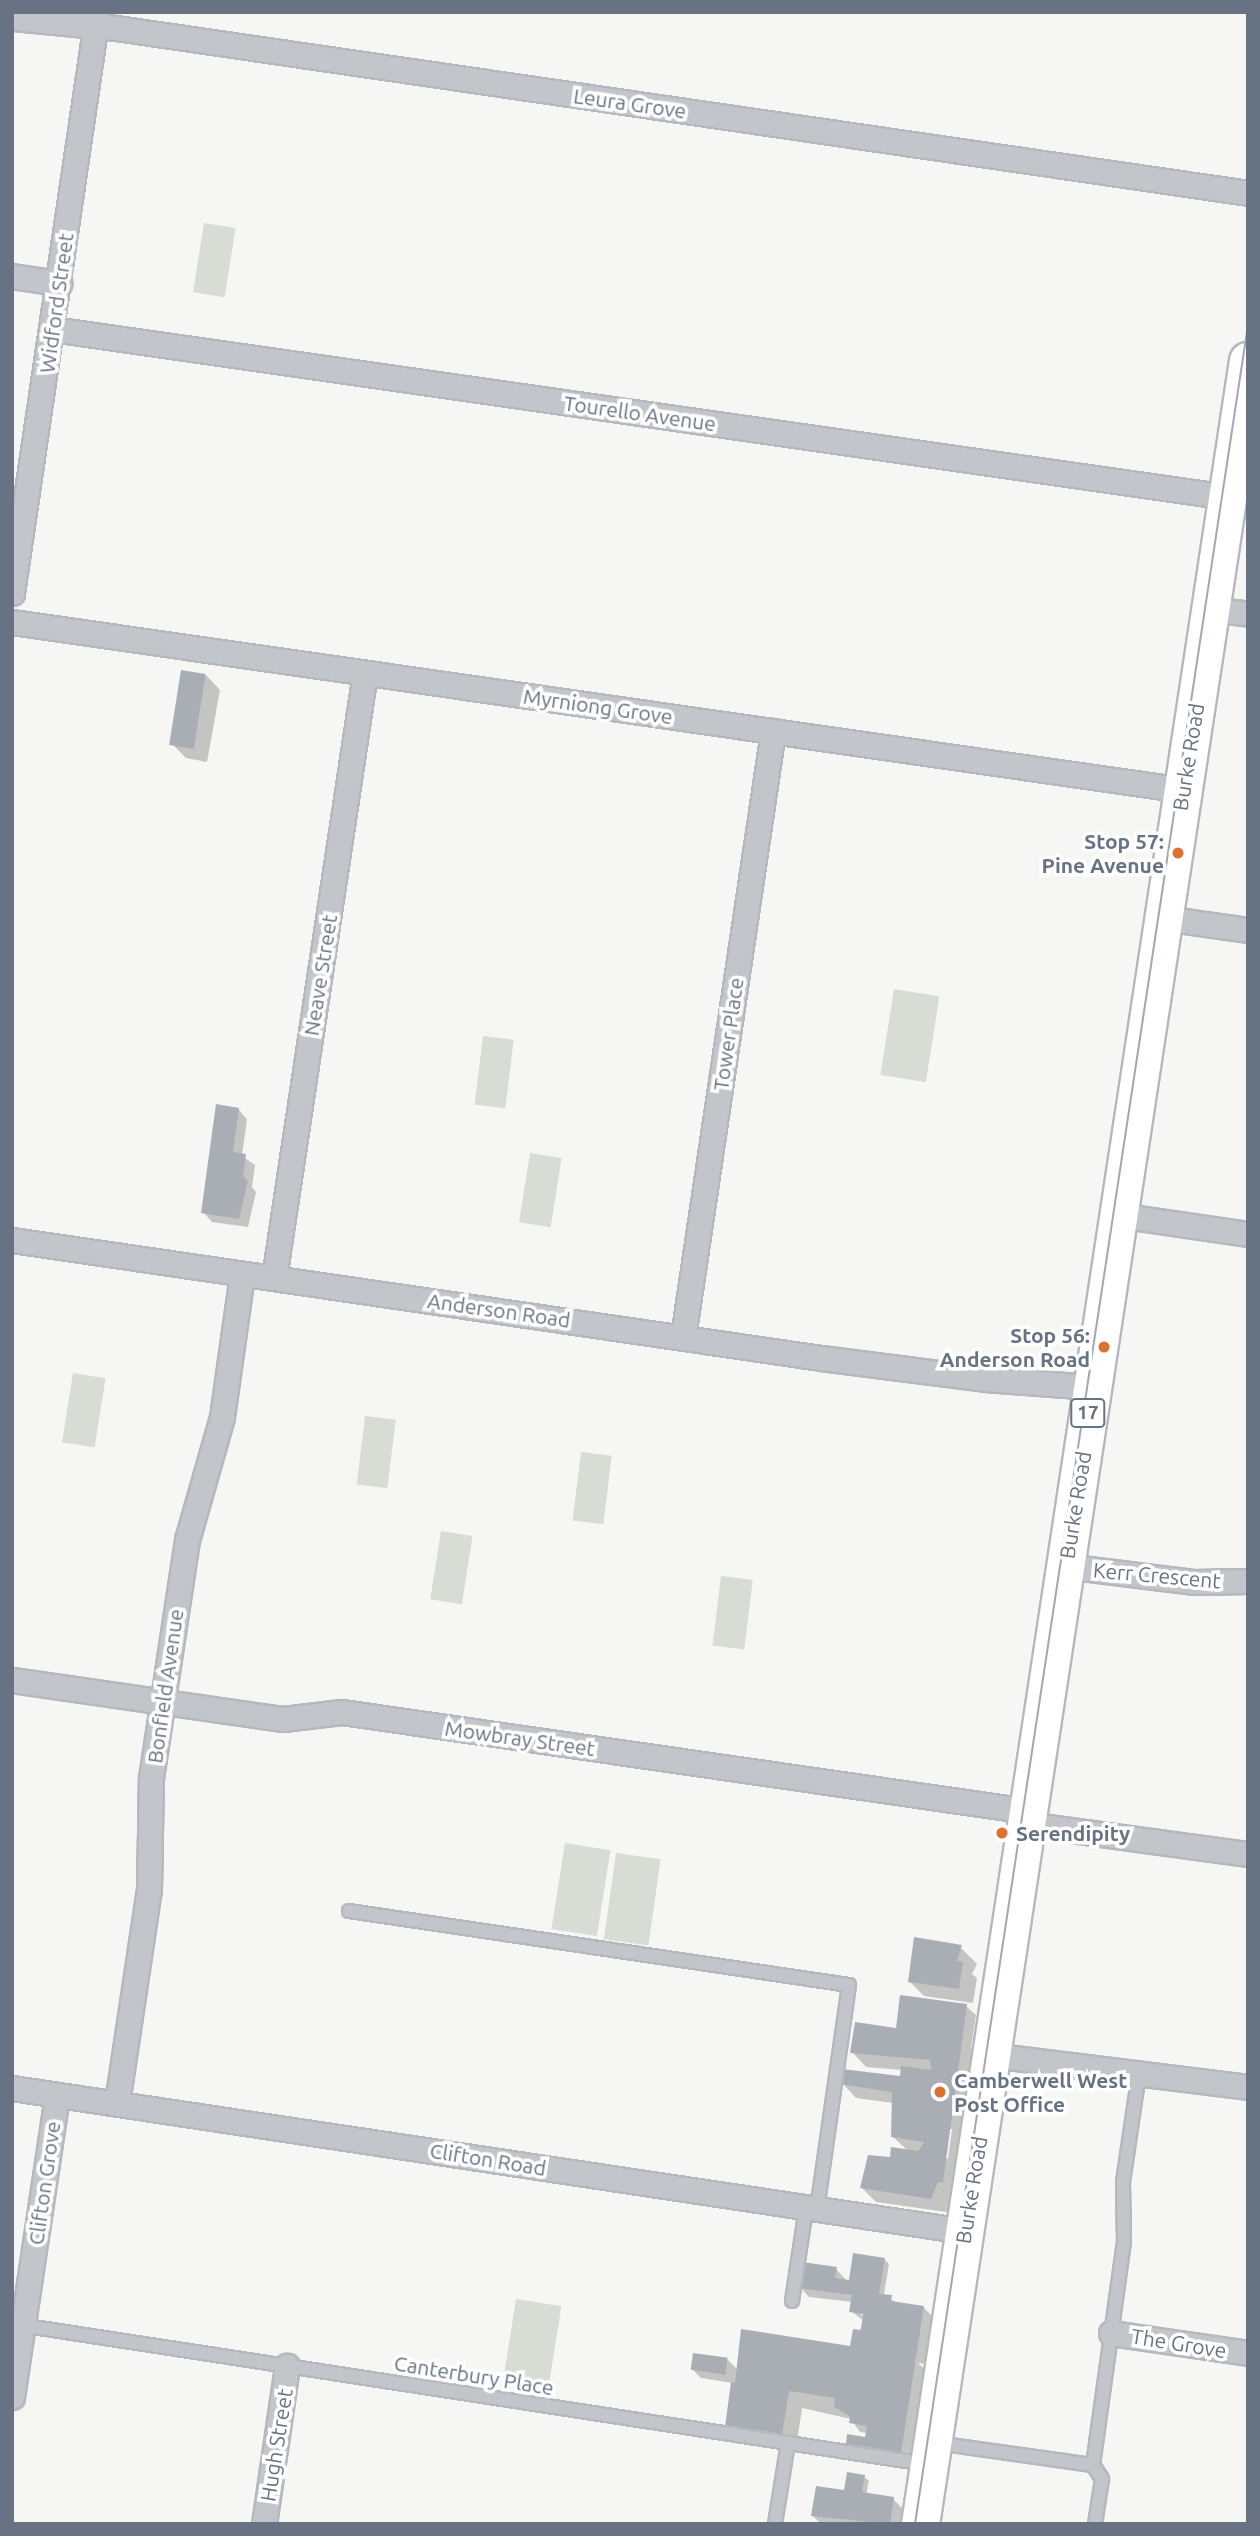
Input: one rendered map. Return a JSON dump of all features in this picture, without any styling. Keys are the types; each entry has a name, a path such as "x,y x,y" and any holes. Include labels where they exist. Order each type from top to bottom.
{"main road":[{"name":"Burke Road","path":"920,2524 1248,361"}],"street":[{"name":"Leura Grove","path":"12,18 96,20 1248,193"},
{"name":"Widford Street","path":"12,593 16,543 52,330 96,20"},
{"path":"12,276 59,283"},
{"name":"Tourello Avenue","path":"52,330 1227,497"},
{"path":"1210,609 1248,614"},
{"name":"Myrniong Grove","path":"12,621 1183,790"},
{"name":"Neave Street","path":"274,1278 365,673"},
{"name":"Tower Place","path":"683,1337 773,731"},
{"path":"1163,918 1248,930"},
{"path":"1118,1215 1248,1234"},
{"name":"Anderson Road","path":"12,1240 1091,1395"},
{"name":"Bonfield Avenue","path":"117,2103 149,1889 150,1794 163,1702 191,1518 222,1417 242,1274"},
{"name":"Kerr Crescent","path":"1065,1566 1193,1582 1248,1581"},
{"name":"Mowbray Street","path":"12,1680 283,1719 342,1712 1248,1854"},
{"path":"991,2055 1248,2087"},
{"name":"Clifton Road","path":"12,2088 964,2231"},
{"name":"Clifton Grove","path":"12,2397 18,2325 57,2095"},
{"name":"The Grove","path":"1111,2333 1248,2353"},
{"name":"Hugh Street","path":"264,2524 288,2367"}],"lane":[{"path":"349,1911 849,1985 812,2208 792,2301"},
{"path":"1095,2524 1101,2479 1093,2465 1124,2241 1123,2182 1139,2074"},
{"name":"Canterbury Place","path":"18,2325 788,2443 1093,2465"},
{"path":"775,2524 788,2443"}],"shaded area":[{"path":"204,223 236,228 225,297 193,292"},
{"path":"894,989 939,996 926,1082 880,1075"},
{"path":"483,1036 514,1040 505,1108 475,1104"},
{"path":"530,1153 562,1158 551,1227 519,1222"},
{"path":"73,1373 106,1378 95,1447 62,1442"},
{"path":"365,1416 396,1420 387,1488 357,1484"},
{"path":"581,1452 612,1456 603,1524 573,1520"},
{"path":"441,1531 473,1536 462,1604 430,1599"},
{"path":"721,1576 753,1580 744,1649 712,1645"},
{"path":"565,1843 610,1850 597,1936 551,1929"},
{"path":"616,1853 661,1859 648,1945 604,1939"},
{"path":"516,2299 561,2306 548,2392 502,2385"}],"building":[{"path":"181,670 206,674 194,749 169,745"},
{"path":"216,1104 239,1108 233,1152 246,1154 243,1176 248,1181 239,1219 201,1213"},
{"path":"914,1937 962,1945 957,1961 963,1962 959,1989 908,1982"},
{"path":"900,1995 967,2004 943,2183 938,2182 931,2199 860,2188 868,2155 890,2157 891,2147 918,2151 924,2142 891,2137 892,2092 840,2084 842,2069 900,2076 901,2066 931,2070 930,2060 850,2053 855,2022 896,2028"},
{"path":"853,2253 885,2258 879,2294 892,2295 891,2301 924,2306 901,2453 846,2445 847,2434 865,2437 867,2426 849,2423 850,2416 834,2407 835,2398 789,2391 782,2435 725,2427 731,2382 735,2383 741,2329 850,2346 853,2329 861,2330 863,2314 849,2312 852,2295 798,2288 802,2262 837,2267 835,2278 849,2280"},
{"path":"693,2353 728,2358 725,2375 691,2370"},
{"path":"847,2472 865,2475 862,2492 894,2497 890,2524 811,2516 816,2486 844,2490"}],"tram line":[{"path":"915,2524 1248,326"}],"place":[{"name":"Stop 57: Pine Avenue","path":"1178,853"},
{"name":"Stop 56: Anderson Road","path":"1104,1347"},
{"name":"Serendipity","path":"1002,1833"},
{"name":"Camberwell West Post Office","path":"940,2092"}]}
